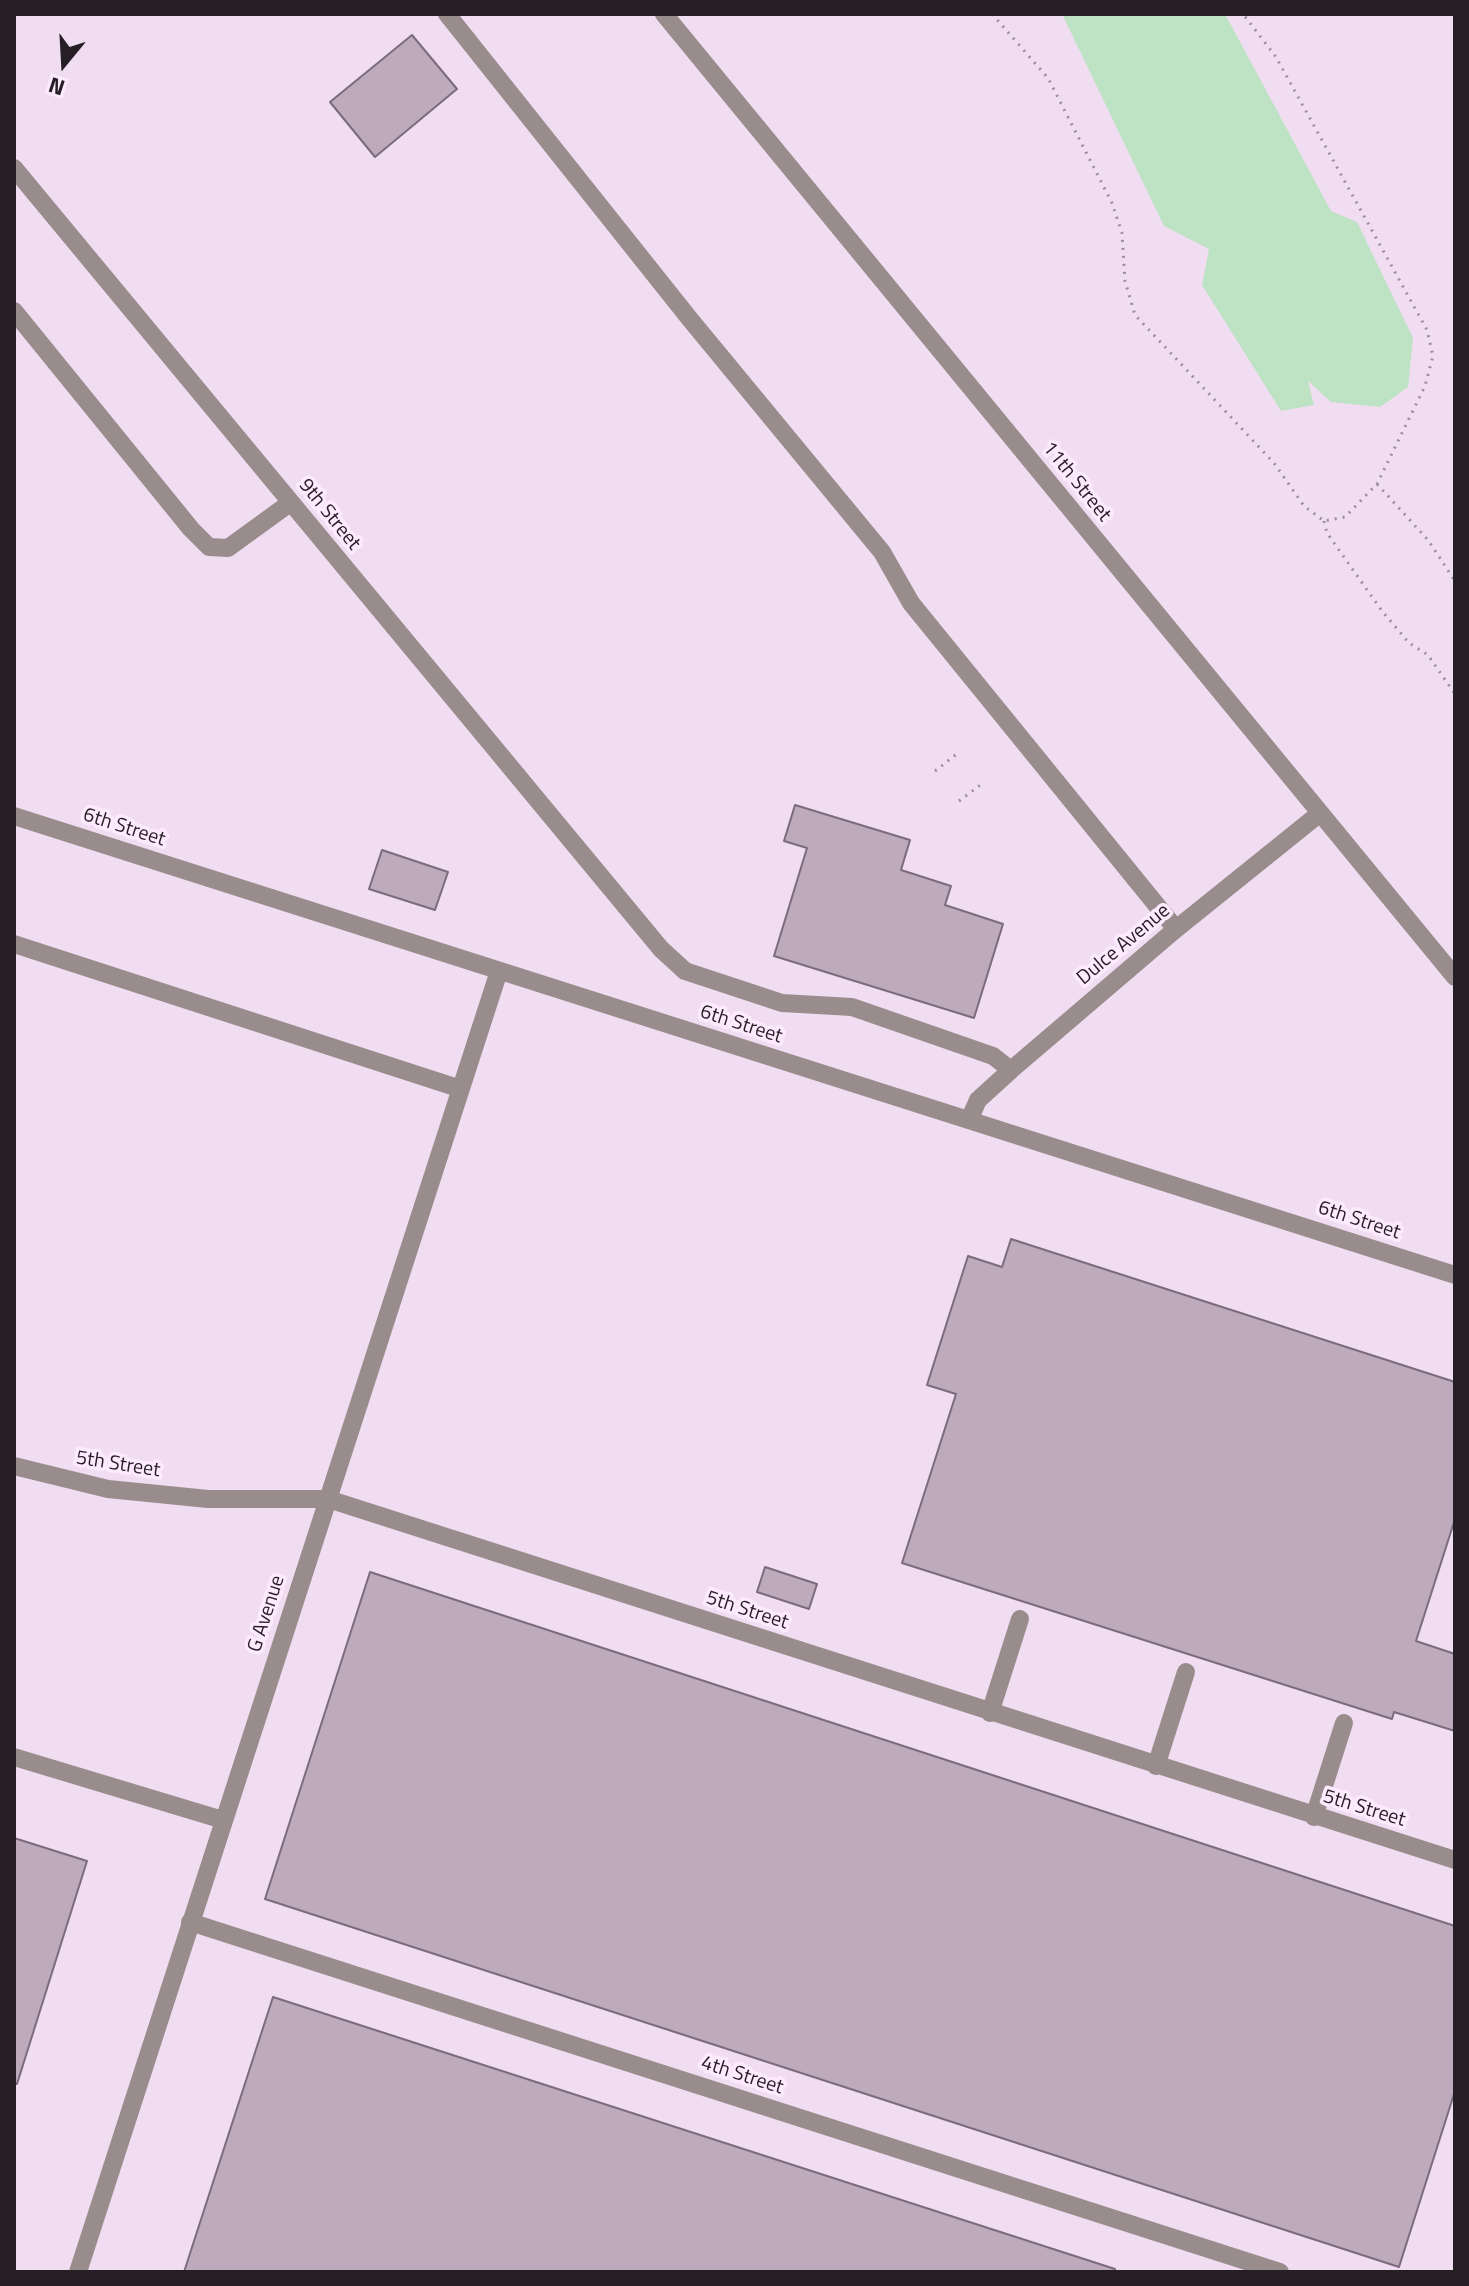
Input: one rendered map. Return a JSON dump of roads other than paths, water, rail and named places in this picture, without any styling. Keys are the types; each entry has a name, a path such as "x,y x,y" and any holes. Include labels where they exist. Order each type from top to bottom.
{"lane":[{"path":"447,14 689,318 882,552 911,603 1176,929"},
{"name":"11th Street","path":"664,14 1455,977"},
{"name":"9th Street","path":"14,168 609,890 661,949 685,971 782,1003 852,1007 993,1056 1011,1070"},
{"path":"14,311 191,529 209,547 228,548 290,503"},
{"name":"Dulce Avenue","path":"969,1120 978,1100 1011,1070 1176,929 1319,814"},
{"name":"6th Street","path":"14,816 1455,1275"},
{"path":"14,944 461,1089"},
{"name":"G Avenue","path":"78,2272 499,971"},
{"name":"5th Street","path":"14,1466 108,1489 208,1499 328,1499 1455,1860"},
{"path":"990,1713 1020,1619"},
{"path":"1156,1766 1186,1672"},
{"path":"1314,1817 1344,1723"},
{"path":"14,1757 223,1820"},
{"name":"4th Street","path":"190,1922 1280,2272"}]}
